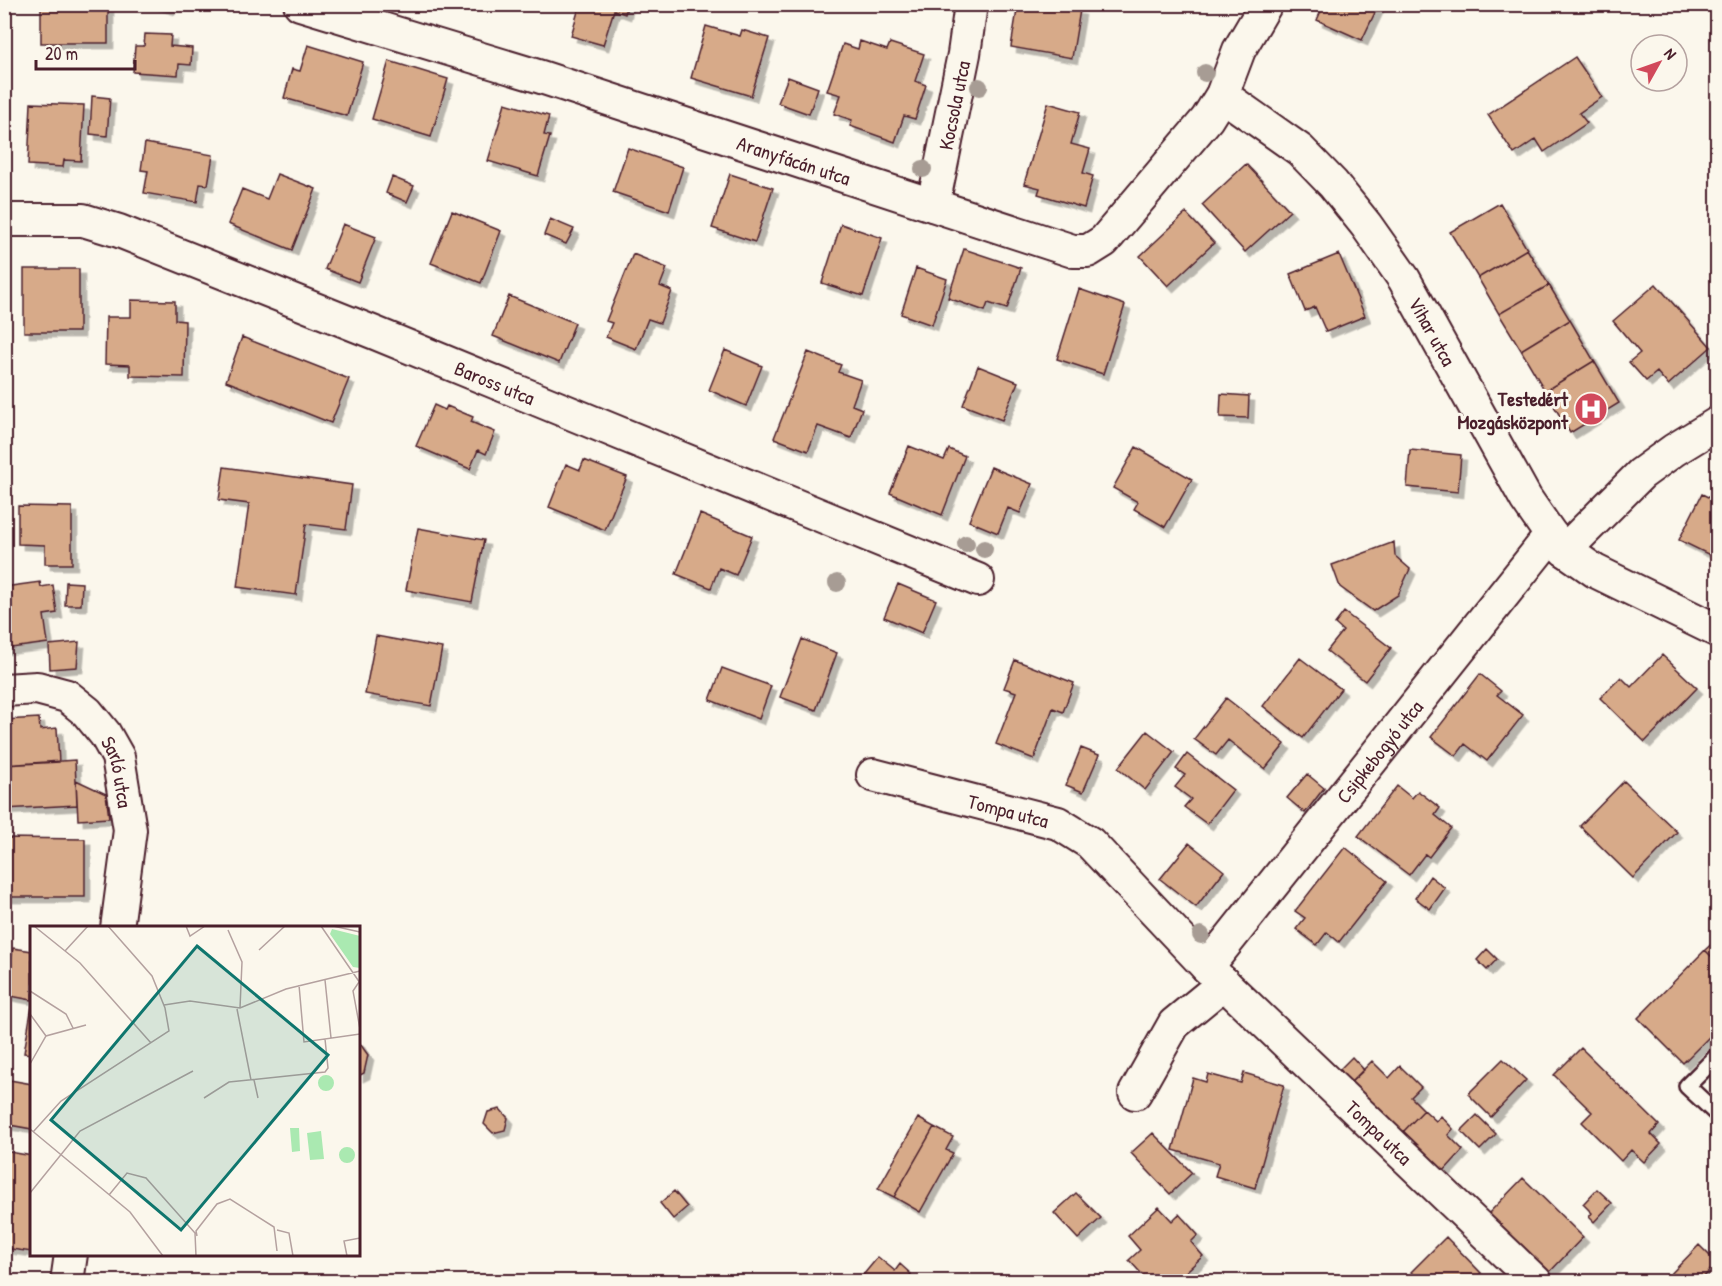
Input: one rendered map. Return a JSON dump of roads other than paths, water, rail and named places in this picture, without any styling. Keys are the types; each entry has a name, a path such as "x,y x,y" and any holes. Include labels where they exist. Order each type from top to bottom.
{"street":[{"name":"Aranyfácán utca","path":"300,4 541,77 1073,251 1088,251 1104,241 1207,118 1222,95 1239,50 1266,4"},
{"name":"Kocsola utca","path":"933,205 964,54 971,4"},
{"name":"Vihar utca","path":"1222,95 1300,150 1333,184 1366,225 1404,279 1526,499 1558,542 1595,571 1718,631"},
{"name":"Baross utca","path":"4,220 83,220 119,231 375,333 978,580"},
{"name":"Csipkebogyó utca","path":"1215,975 1558,542 1641,474 1718,423"},
{"name":"Sarló utca","path":"4,690 37,688 67,696 87,712 105,734 117,757 130,830 117,926"},
{"name":"Tompa utca","path":"873,775 1058,823 1090,843 1215,975 1536,1281"},
{"path":"1135,1093 1174,1024 1215,975"},
{"path":"67,1281 71,1256"}],"lane":[{"path":"1718,1055 1687,1086 1718,1115"}],"place":[{"name":"Testedért Mozgásközpont","path":"1591,409"}]}
